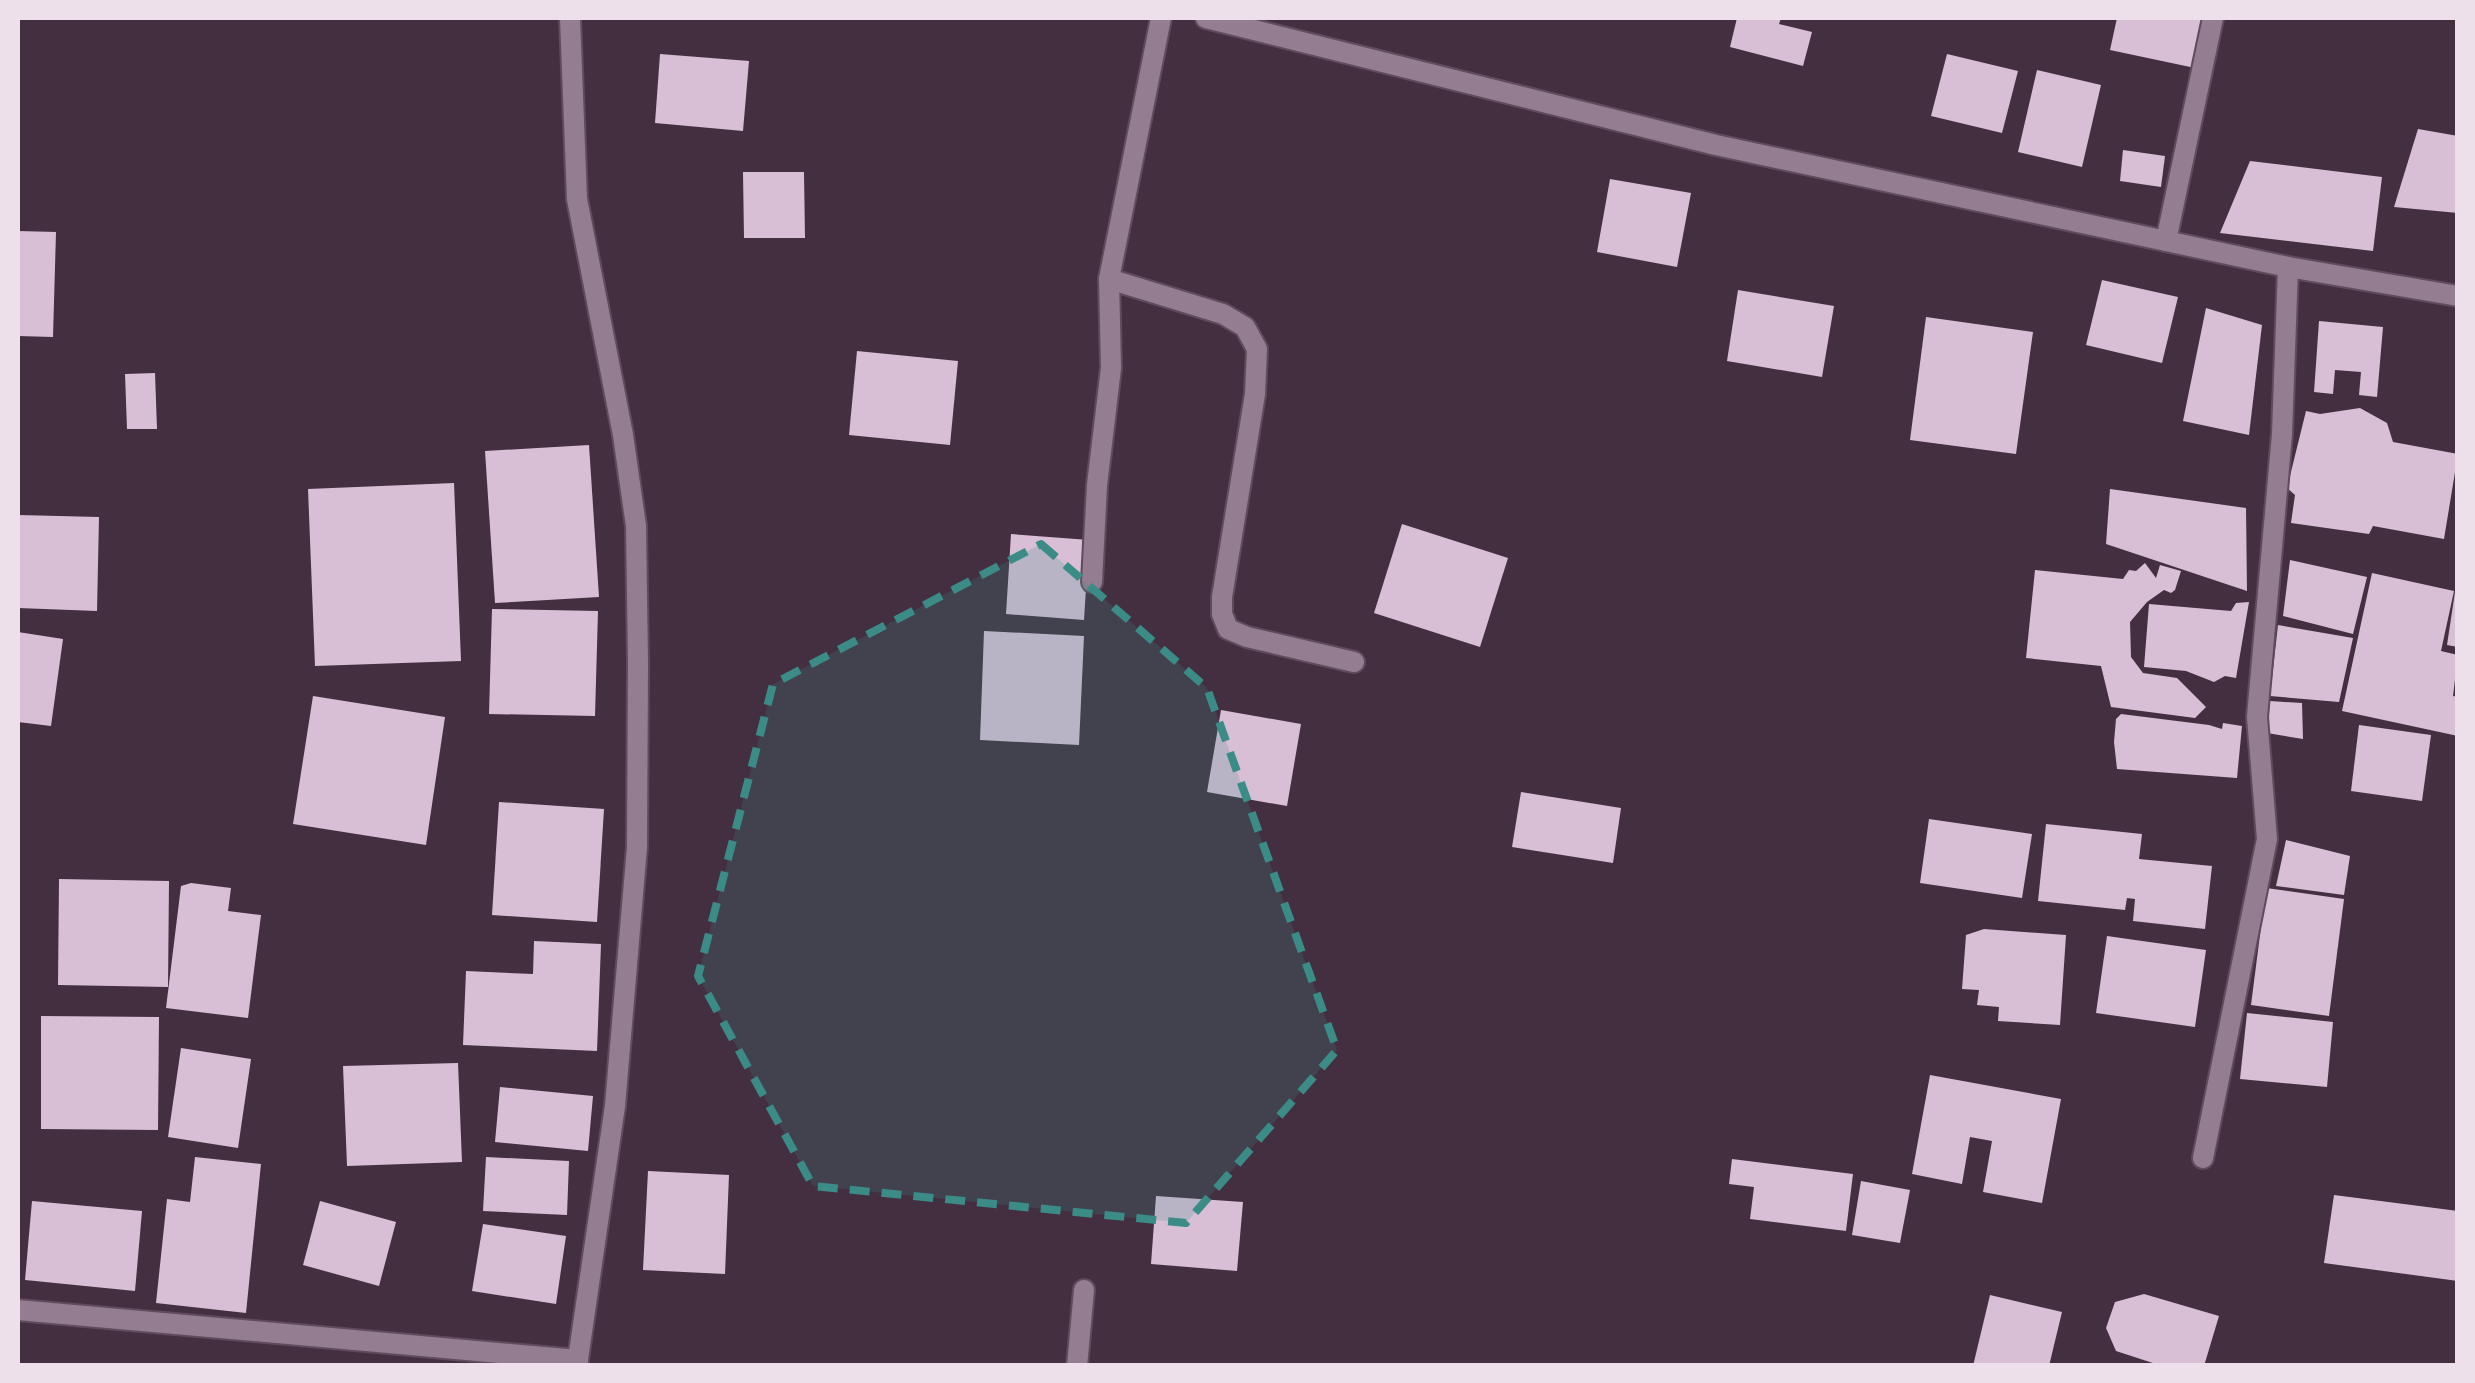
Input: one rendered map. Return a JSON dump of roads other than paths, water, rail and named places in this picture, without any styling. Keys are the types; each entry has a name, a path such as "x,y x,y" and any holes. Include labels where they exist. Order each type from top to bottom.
{"street":[{"path":"18,1310 578,1363 614,1106 637,848 638,663 636,526 623,435 577,199 570,18"},
{"path":"1092,582 1097,485 1111,368 1109,280 1161,18"},
{"path":"1206,18 1716,145 2288,267 2458,296"},
{"path":"2166,241 2213,18"},
{"path":"2203,1158 2267,839 2258,717 2282,434 2288,267"},
{"path":"1109,280 1223,314 1246,328 1256,349 1255,394 1222,614 1228,629 1247,637 1354,662"},
{"path":"1077,1366 1084,1290"}]}
